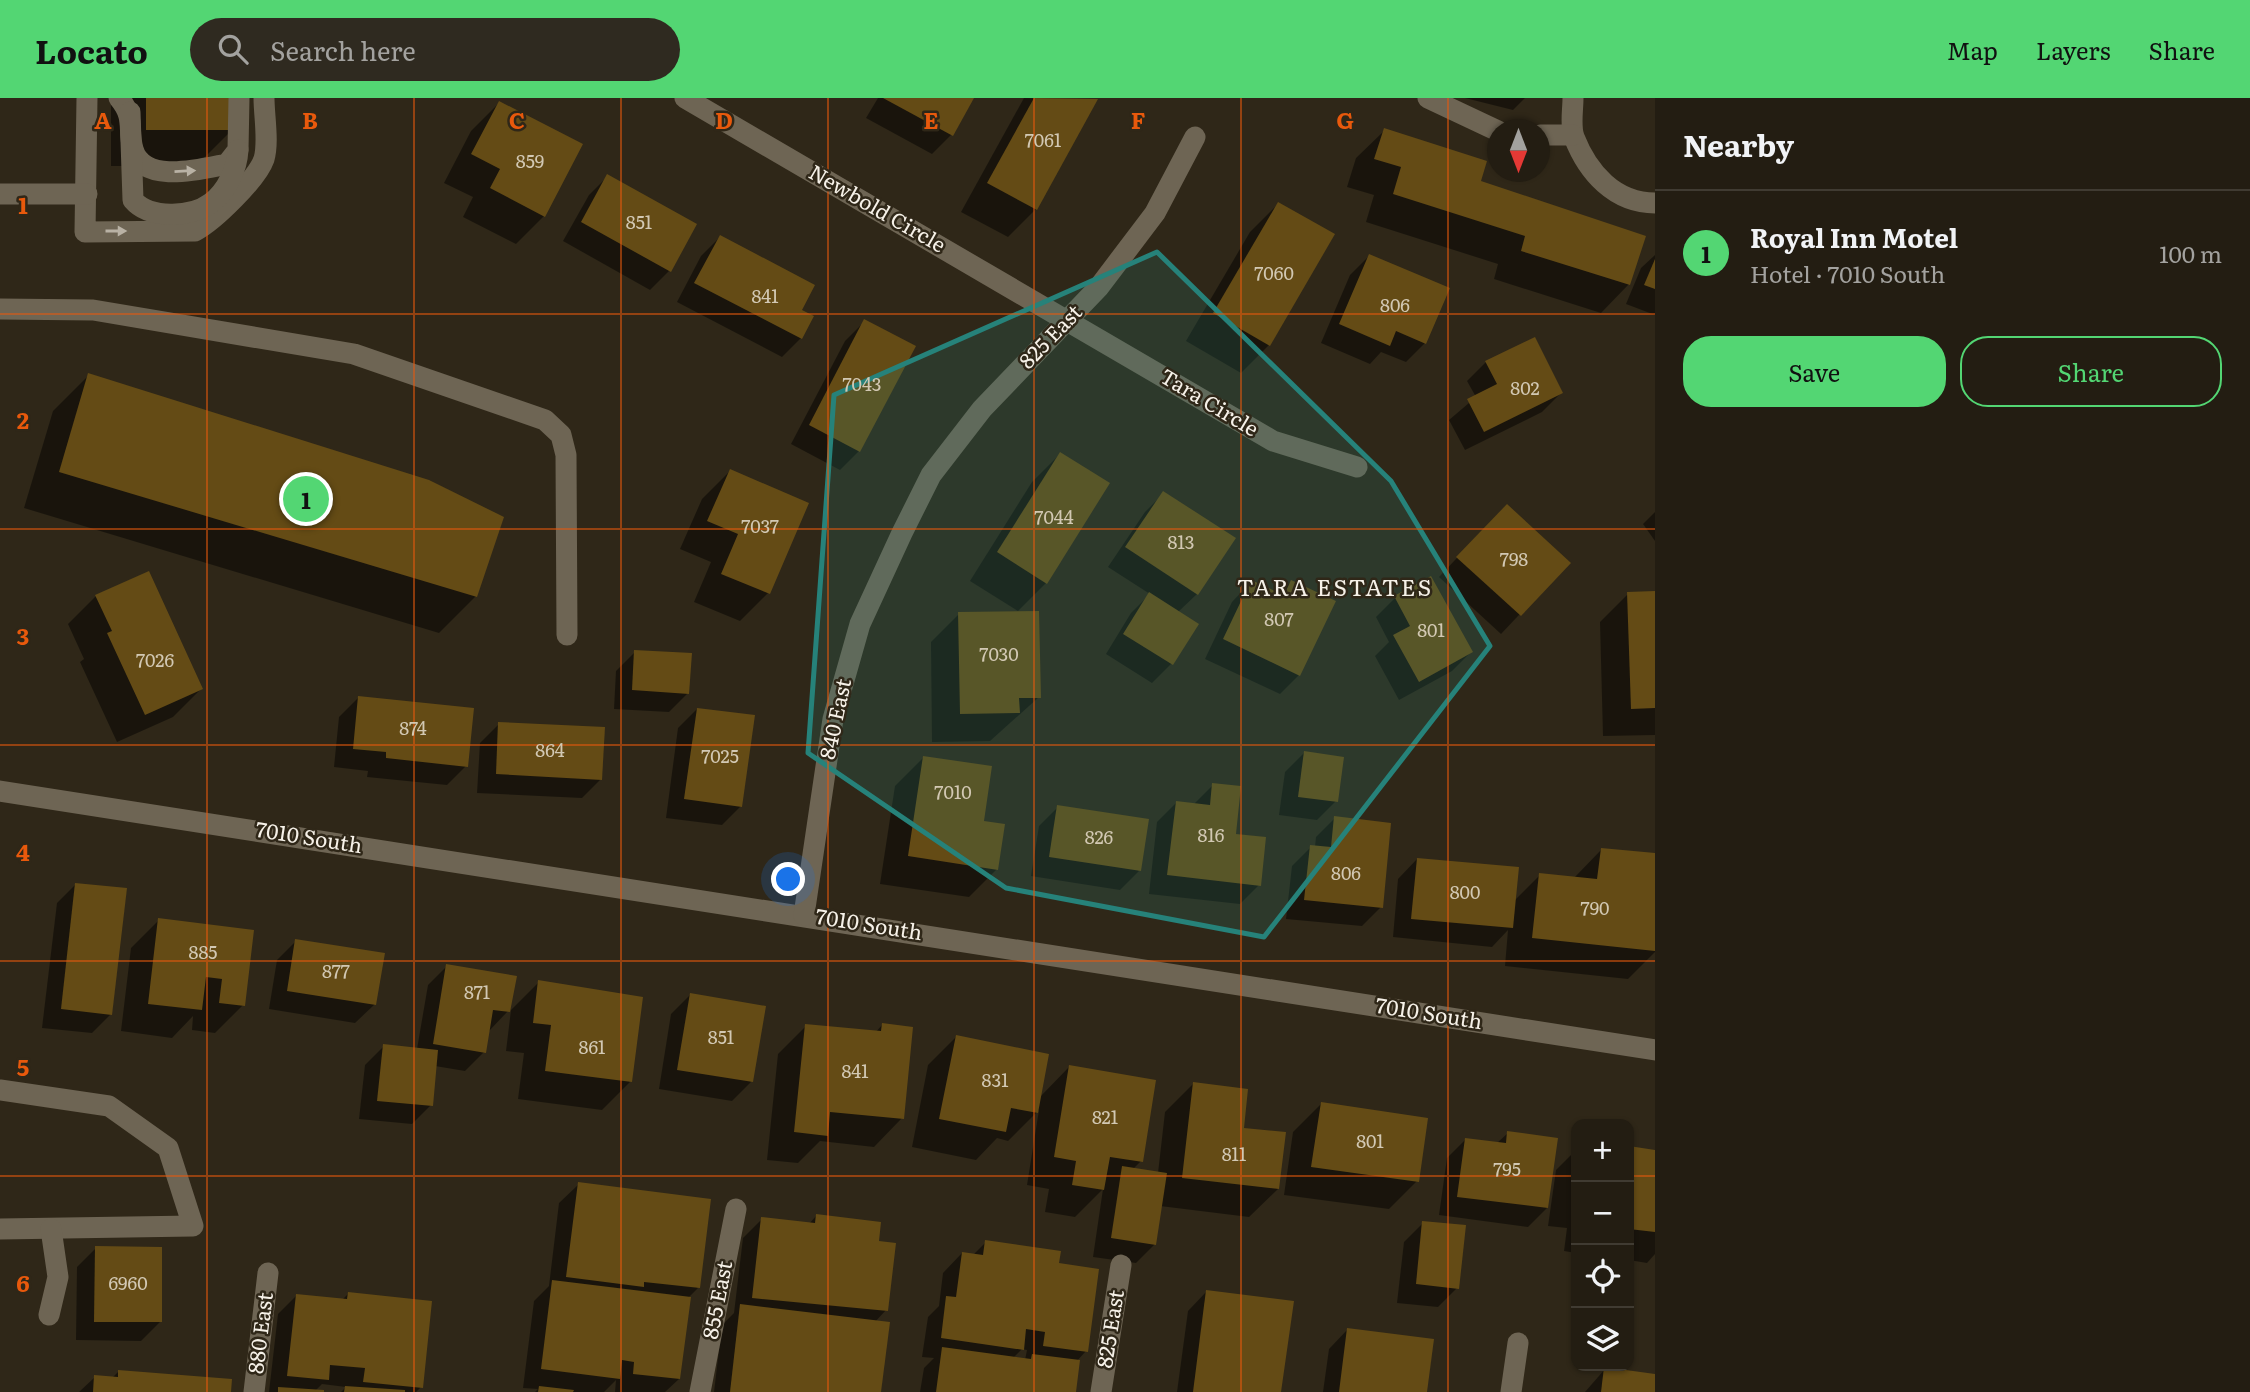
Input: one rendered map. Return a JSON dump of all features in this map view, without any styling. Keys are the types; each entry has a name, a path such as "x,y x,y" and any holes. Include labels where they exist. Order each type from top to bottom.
{"street":[{"path":"88,98 88,194 85,232 195,231 206,225 258,171 265,157 264,98"},
{"path":"125,105 133,200 141,209 158,213 183,213 210,204 229,180 237,164 239,98"},
{"name":"Newbold Circle","path":"685,98 1070,320"},
{"path":"1428,98 1487,126"},
{"path":"1573,98 1573,135 1591,170 1615,194 1655,203"},
{"path":"125,105 133,150 141,164 153,169 196,170 227,164 238,150"},
{"path":"1550,135 1573,135"},
{"name":"825 East","path":"902,533 930,475 982,409 1070,320 1099,287 1155,213 1195,137"},
{"path":"0,194 88,194"},
{"path":"0,309 93,310 354,354 545,420 561,435 566,454 568,635"},
{"name":"Tara Circle","path":"1070,320 1273,441 1357,467"},
{"name":"840 East","path":"804,915 833,719 860,624 902,533"},
{"name":"7010 South","path":"0,791 1655,1050"},
{"path":"0,1090 109,1106 168,1148 193,1226 0,1229"},
{"name":"855 East","path":"701,1392 736,1209"},
{"path":"48,1315 58,1277 51,1229"},
{"name":"825 East","path":"1101,1392 1121,1265"},
{"name":"880 East","path":"254,1392 268,1273"},
{"path":"1511,1392 1518,1343"}],"highlighted area":[{"path":"1157,252 1391,481 1490,646 1264,937 1006,888 808,753 834,395"}],"building":[{"path":"146,98 234,98 234,130 146,130"},
{"path":"883,98 974,98 953,136"},
{"path":"1034,98 1098,99 1037,210 987,183"},
{"path":"499,101 583,144 545,217 490,188 500,169 471,154"},
{"path":"1384,128 1487,161 1481,181 1646,236 1630,285 1521,251 1525,236 1393,194 1401,167 1374,159"},
{"path":"607,174 697,224 671,272 581,222"},
{"path":"1278,202 1335,234 1270,346 1213,313"},
{"path":"720,235 815,285 802,310 814,316 802,339 694,283"},
{"path":"1369,254 1450,288 1426,344 1396,331 1390,346 1339,324"},
{"path":"1655,259 1655,289 1644,285"},
{"path":"864,319 916,346 860,452 809,425"},
{"path":"1535,337 1563,393 1484,432 1467,399 1497,384 1485,361"},
{"path":"88,373 429,480 504,517 477,597 59,472"},
{"path":"1060,452 1110,483 1047,584 997,552"},
{"path":"730,469 809,503 770,594 721,574 738,534 707,521"},
{"path":"1163,491 1236,538 1198,595 1125,547"},
{"path":"1507,504 1571,563 1521,616 1456,557"},
{"path":"149,571 203,689 145,715 107,633 112,631 95,595"},
{"path":"1431,576 1473,652 1419,682 1393,635 1410,626 1394,596"},
{"path":"1251,580 1284,595 1291,580 1336,601 1300,676 1223,639"},
{"path":"1655,591 1655,708 1631,709 1627,592"},
{"path":"1149,592 1199,624 1173,665 1123,634"},
{"path":"1039,611 1041,698 1019,698 1020,713 960,714 958,612"},
{"path":"634,650 692,653 689,694 632,690"},
{"path":"358,696 474,708 468,767 386,758 386,752 353,749"},
{"path":"697,708 755,715 742,807 684,799"},
{"path":"498,722 605,727 602,780 496,774"},
{"path":"1304,751 1344,757 1338,802 1298,797"},
{"path":"923,756 992,766 984,821 1005,824 998,870 908,856"},
{"path":"1212,783 1241,786 1236,834 1266,837 1261,886 1167,875 1176,801 1210,805"},
{"path":"1057,805 1149,819 1141,871 1049,857"},
{"path":"1334,816 1391,823 1383,908 1304,900 1310,845 1331,847"},
{"path":"1601,848 1655,853 1655,951 1532,938 1539,873 1597,879"},
{"path":"1417,858 1519,867 1513,928 1411,919"},
{"path":"75,883 127,888 112,1015 61,1009"},
{"path":"158,918 254,930 245,1006 219,1003 222,979 206,977 202,1010 148,1004"},
{"path":"295,939 385,953 376,1005 287,991"},
{"path":"446,964 517,976 510,1012 493,1010 486,1053 433,1044"},
{"path":"538,980 643,997 632,1082 545,1071 551,1025 533,1023"},
{"path":"690,993 766,1006 753,1082 677,1070"},
{"path":"882,1023 913,1027 904,1119 830,1112 828,1136 794,1132 805,1024 881,1031"},
{"path":"956,1035 1049,1054 1038,1113 1011,1108 1006,1132 939,1119"},
{"path":"383,1044 438,1050 433,1106 377,1101"},
{"path":"1069,1065 1156,1080 1143,1162 1110,1157 1104,1190 1072,1185 1076,1161 1054,1157"},
{"path":"1193,1082 1248,1089 1244,1128 1286,1132 1279,1189 1182,1178"},
{"path":"1321,1102 1428,1118 1419,1182 1311,1167"},
{"path":"1507,1131 1558,1138 1548,1208 1457,1197 1465,1138 1506,1143"},
{"path":"1634,1147 1655,1150 1655,1232 1634,1230"},
{"path":"1122,1166 1167,1173 1156,1245 1111,1238"},
{"path":"578,1182 711,1199 700,1288 644,1282 644,1287 566,1277"},
{"path":"816,1214 881,1222 879,1241 896,1243 888,1311 752,1298 761,1217 815,1223"},
{"path":"1422,1221 1466,1225 1459,1289 1416,1284"},
{"path":"985,1240 1061,1251 1059,1263 1099,1269 1088,1352 1043,1346 1045,1332 1026,1329 1024,1350 941,1338 946,1296 956,1297 962,1252 983,1255"},
{"path":"95,1246 162,1247 162,1322 94,1322"},
{"path":"552,1280 691,1297 680,1379 633,1374 634,1362 622,1360 620,1379 541,1369"},
{"path":"1206,1290 1294,1301 1281,1392 1193,1392"},
{"path":"348,1292 432,1301 423,1388 363,1382 365,1368 330,1365 329,1380 287,1376 296,1294 347,1299"},
{"path":"740,1304 890,1322 881,1392 730,1392"},
{"path":"1347,1328 1434,1339 1427,1392 1339,1392"},
{"path":"942,1347 1031,1359 1032,1354 1080,1360 1076,1392 936,1392"},
{"path":"118,1370 232,1379 231,1392 93,1392 94,1375 118,1377"},
{"path":"1604,1371 1655,1374 1655,1392 1601,1392"},
{"path":"345,1386 405,1390 405,1392 344,1392"},
{"path":"539,1386 574,1390 538,1392"},
{"path":"278,1387 324,1390 324,1392 278,1392"}],"place":[{"name":"Royal Inn Motel","path":"306,499"}],"district":[{"name":"TARA ESTATES","path":"1335,588"}]}
